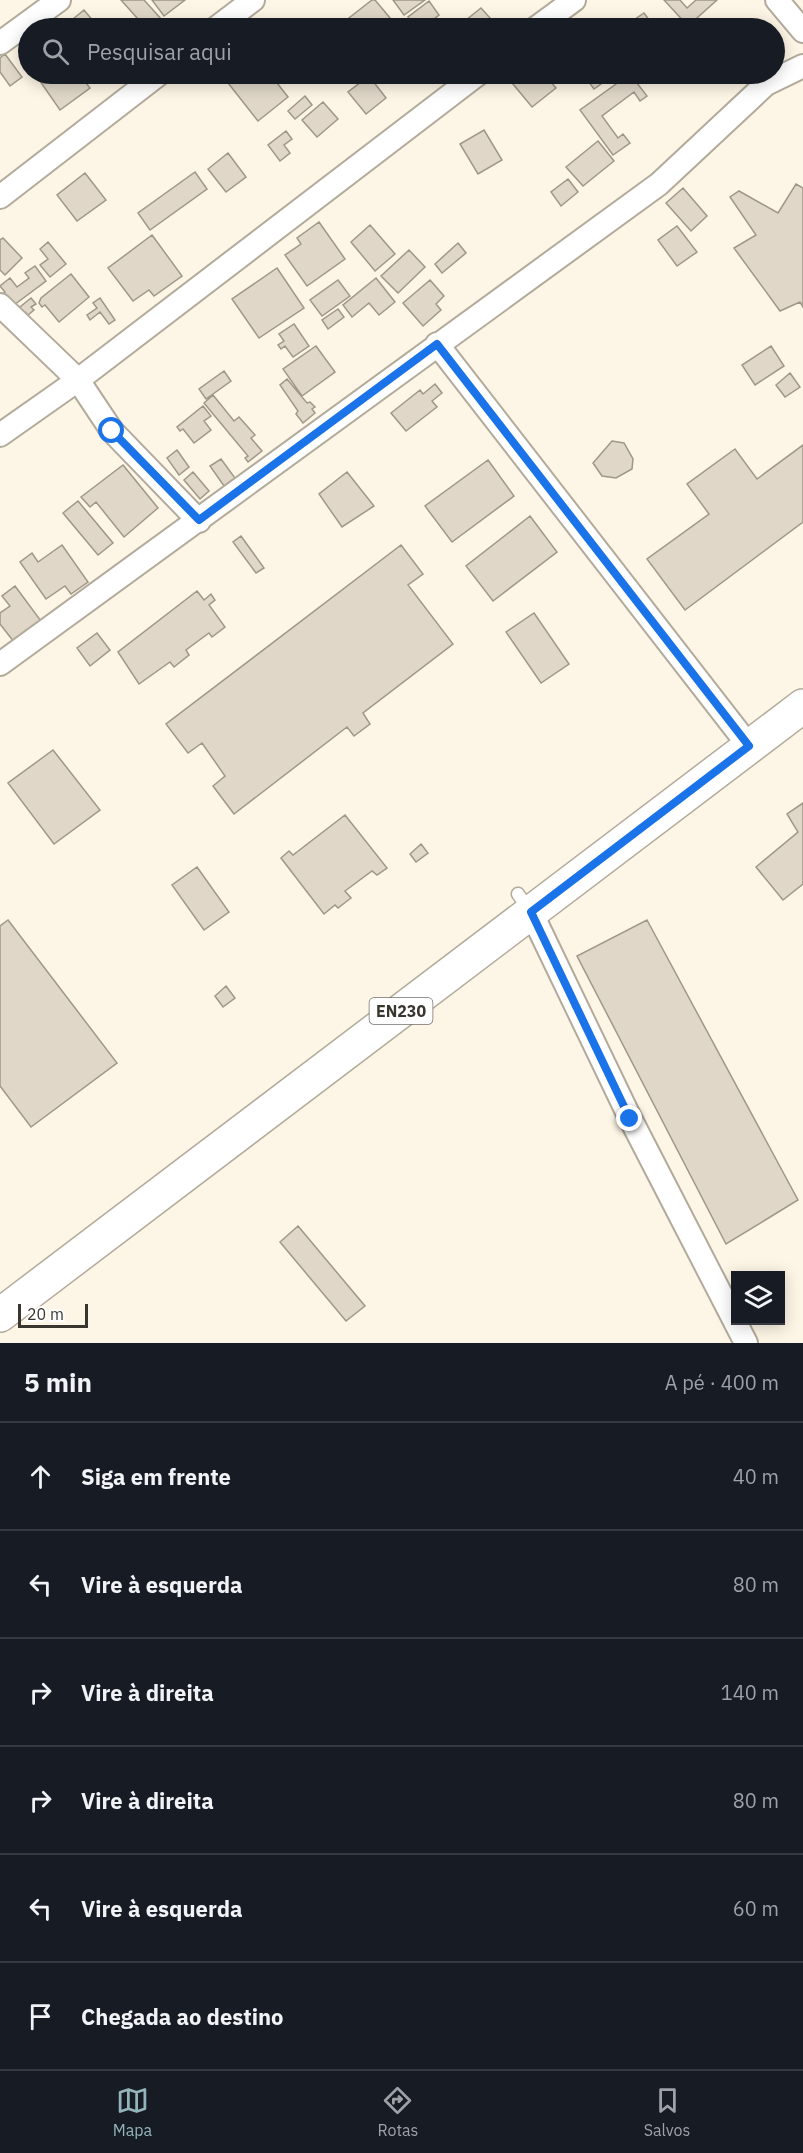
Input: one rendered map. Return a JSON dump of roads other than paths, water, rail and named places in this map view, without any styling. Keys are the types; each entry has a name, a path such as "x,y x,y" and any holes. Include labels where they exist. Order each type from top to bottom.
{"main road":[{"name":"EN230","path":"0,1315 525,903 803,706"}],"street":[{"path":"34,18 59,0"},
{"path":"229,18 253,0"},
{"path":"549,18 573,0"},
{"path":"777,0 800,17"},
{"path":"0,43 18,30"},
{"path":"785,75 803,66"},
{"path":"0,197 146,84"},
{"path":"0,435 78,380 465,84"},
{"path":"0,664 659,184 766,84"},
{"path":"0,305 78,380 112,431 199,520"},
{"path":"437,344 749,746"},
{"path":"525,903 630,1119 746,1343"}]}
